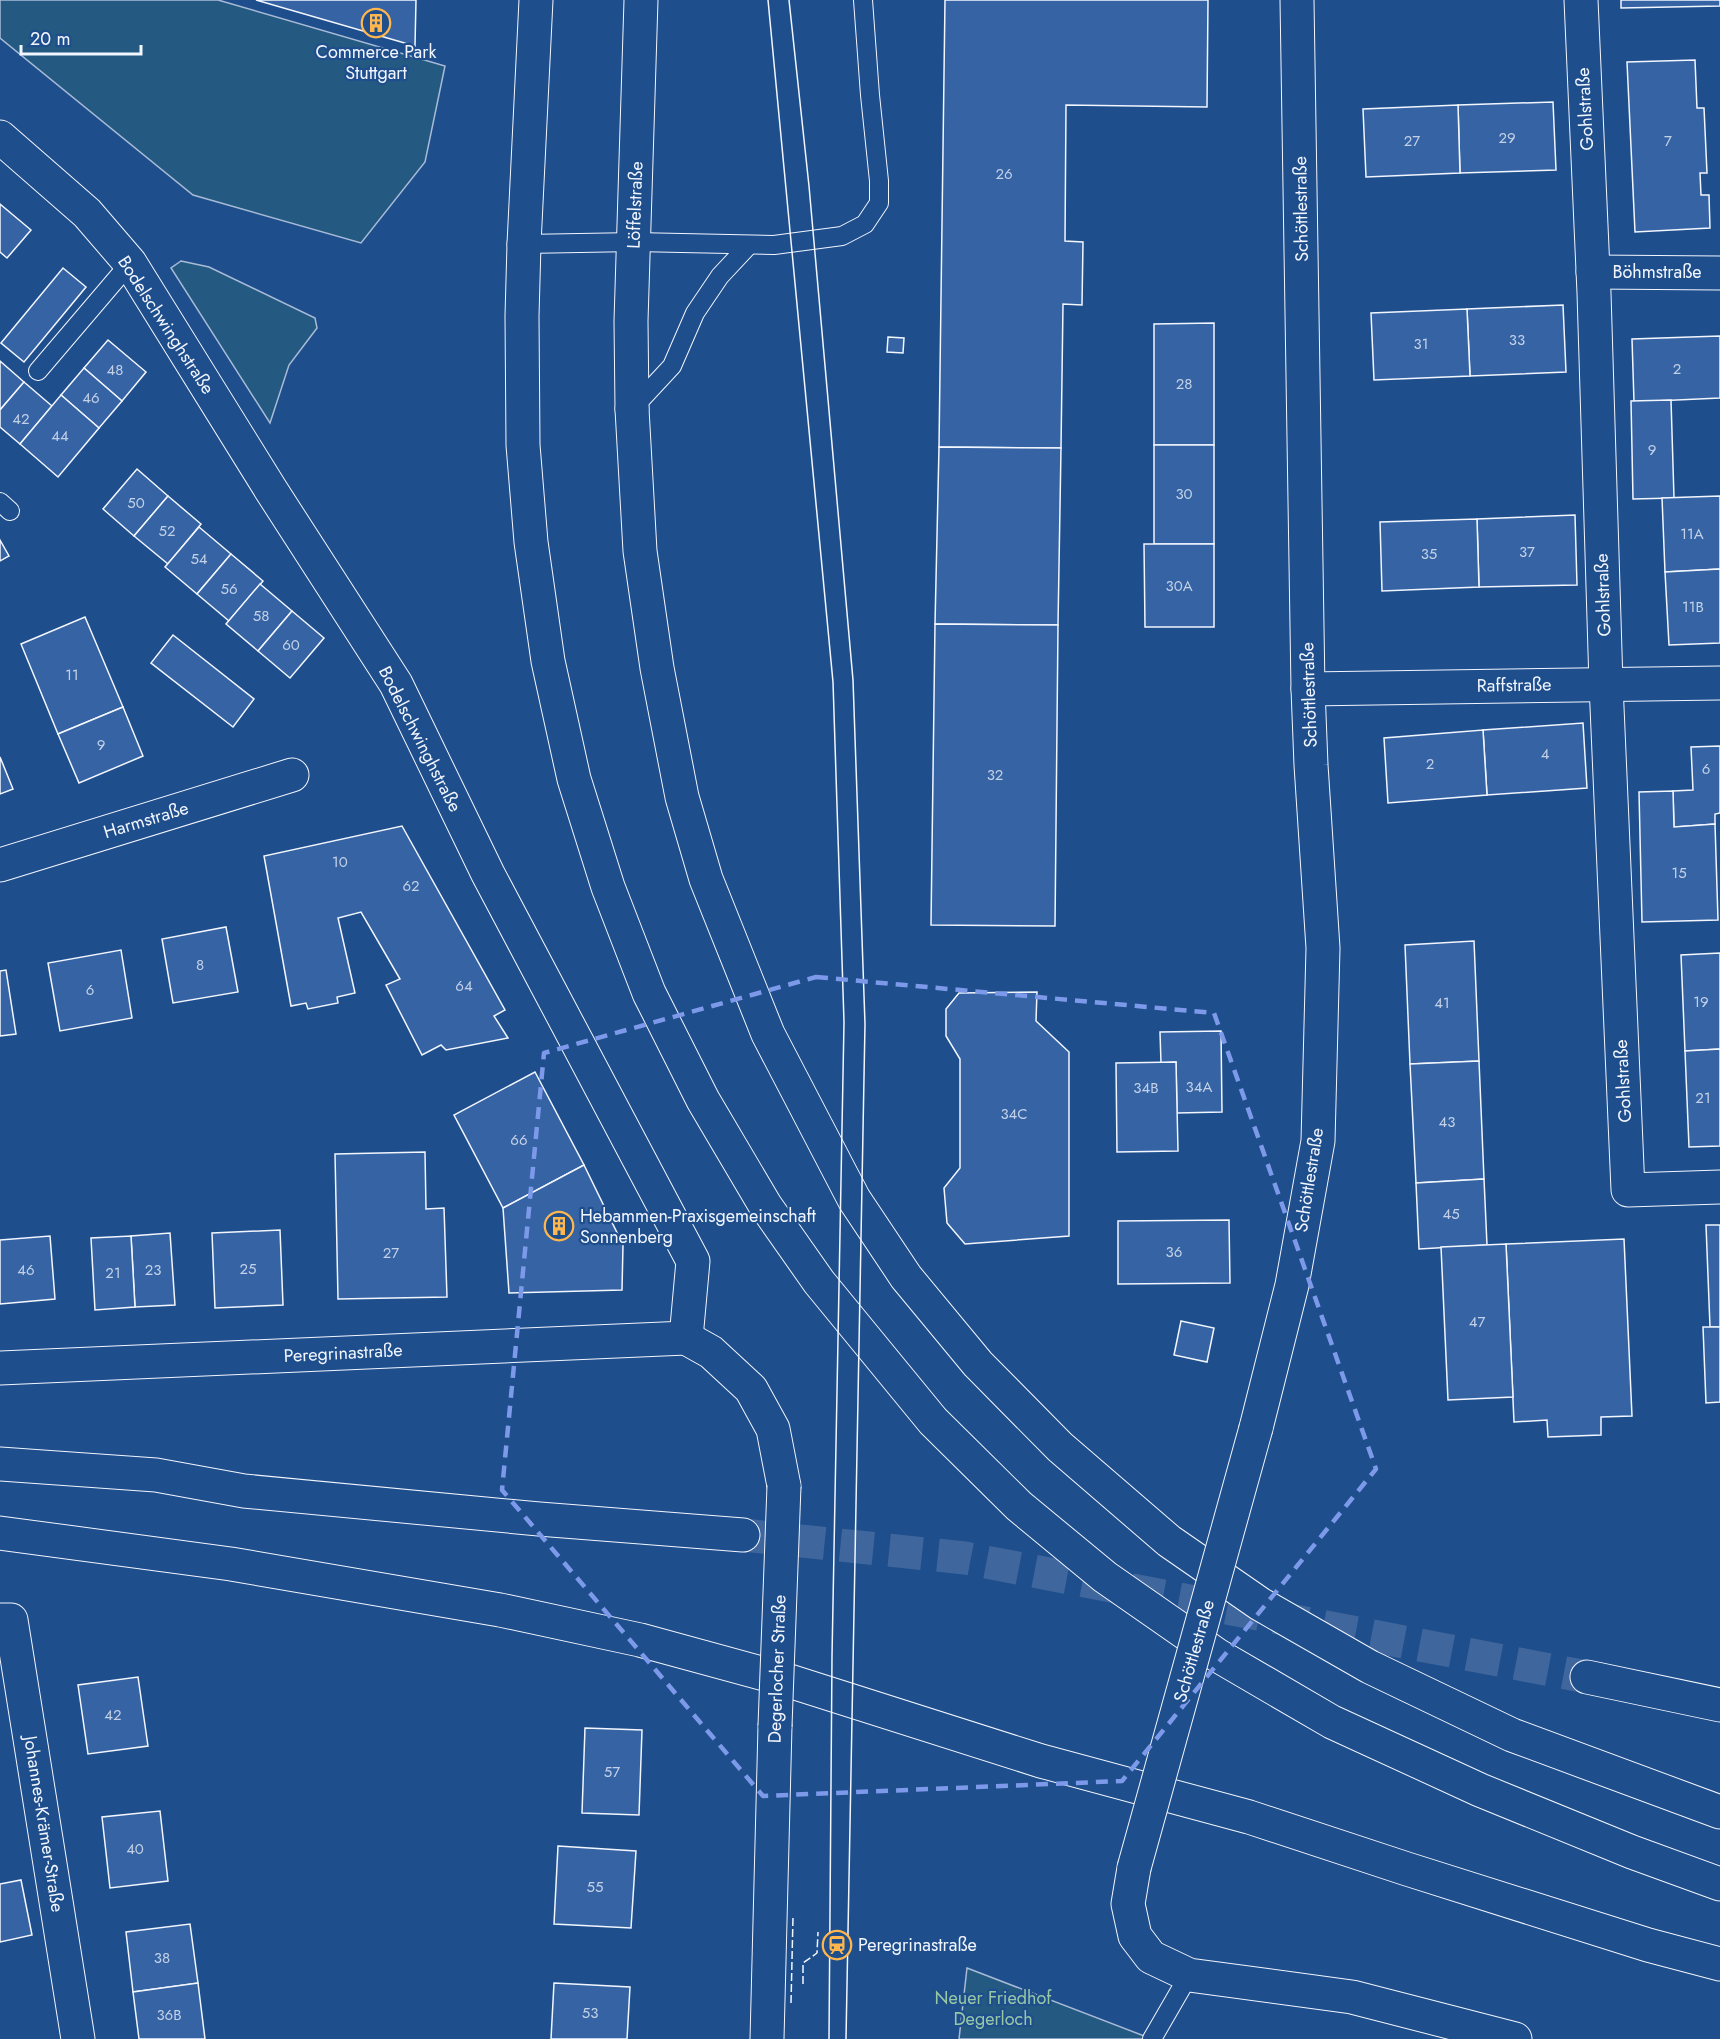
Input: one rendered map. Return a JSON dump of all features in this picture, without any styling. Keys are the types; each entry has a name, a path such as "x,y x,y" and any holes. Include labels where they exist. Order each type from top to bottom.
{"main road":[{"path":"536,0 524,244 523,445 531,542 548,661 574,779 608,887 649,993 703,1100 765,1205 819,1282 933,1421 1019,1506 1105,1577 1217,1655 1332,1722 1480,1790 1632,1852 1720,1884"},
{"name":"Löffelstraße","path":"641,0 631,321 632,409 640,551 657,668 682,797 706,879 773,1044 854,1199 906,1277 978,1364 1059,1447 1169,1541 1260,1604 1370,1667 1512,1736 1720,1812"},
{"name":"Schöttlestraße","path":"1298,0 1308,689 1323,948 1318,1141 1292,1285 1256,1428 1134,1868 1128,1904 1135,1936 1151,1957 1189,1975 1352,1997 1515,2039"},
{"name":"Gohlstraße","path":"1581,0 1593,272 1606,684 1628,1190 1720,1186"},
{"name":"Bodelschwinghstraße","path":"0,138 87,213 130,263 270,490 396,684 488,874 693,1261 686,1338"},
{"name":"Böhmstraße","path":"1593,272 1720,273"},
{"name":"Raffstraße","path":"1308,689 1720,683"},
{"name":"Harmstraße","path":"0,865 292,775"},
{"name":"Peregrinastraße","path":"0,1368 686,1338"},
{"name":"Degerlocher Straße","path":"686,1338 711,1352 751,1389 773,1429 784,1486 767,2039"},
{"path":"0,1464 156,1475 244,1491 539,1519 743,1535"},
{"path":"0,1533 255,1568 500,1610 640,1640 783,1679 1041,1761 1249,1817 1626,1938 1720,1964"},
{"name":"Johannes-Krämer-Straße","path":"0,1620 11,1620 78,2039"},
{"path":"1587,1677 1720,1705"}],"lane":[{"path":"524,244 635,242 784,244 842,236 865,224 879,203 879,181 863,0"},
{"path":"632,409 672,366 695,313 720,276 749,245"},
{"path":"38,371 130,263"},
{"path":"1152,2039 1189,1975"}],"highlighted area":[{"path":"816,977 1214,1013 1376,1469 1122,1781 763,1796 502,1490 544,1053"}],"green space":[{"path":"0,0 218,0 445,66 425,162 361,243 193,195 0,38"},
{"path":"181,261 209,267 315,318 317,328 289,365 270,423 171,268"},
{"name":"Neuer Friedhof Degerloch","path":"967,1968 1152,2039 959,2039"}],"building":[{"name":"Commerce Park Stuttgart","path":"256,0 416,0 415,46"},
{"path":"945,0 1208,0 1207,107 1066,105 1065,241 1083,242 1082,305 1063,304 1061,448 939,447"},
{"path":"1621,0 1720,0 1720,6 1621,8"},
{"path":"1695,60 1697,108 1704,108 1707,173 1700,173 1701,195 1709,195 1710,228 1635,232 1627,62"},
{"path":"1553,102 1556,170 1460,173 1458,105"},
{"path":"1458,105 1460,173 1366,177 1363,109"},
{"path":"0,204 31,230 7,258 0,252"},
{"path":"63,268 86,287 24,362 1,343"},
{"path":"1563,305 1566,372 1470,376 1467,309"},
{"path":"1467,309 1470,376 1374,380 1371,313"},
{"path":"1214,323 1214,445 1154,445 1154,324"},
{"path":"1720,336 1720,398 1634,402 1632,339"},
{"path":"888,337 904,338 903,353 887,352"},
{"path":"108,340 146,372 122,401 84,368"},
{"path":"0,361 24,382 0,410"},
{"path":"84,368 122,401 99,428 61,395"},
{"path":"24,382 52,406 20,444 0,427 0,410"},
{"path":"61,395 99,428 58,477 20,444"},
{"path":"1671,400 1674,498 1633,499 1631,401"},
{"path":"1154,445 1214,445 1214,544 1154,544"},
{"path":"939,447 1061,448 1058,625 935,624"},
{"path":"137,469 168,496 134,536 103,509"},
{"path":"168,496 201,524 168,564 134,536"},
{"path":"1720,496 1720,569 1665,572 1662,498"},
{"path":"1575,515 1577,585 1479,587 1477,519"},
{"path":"1477,519 1479,587 1382,591 1380,522"},
{"path":"199,527 231,554 197,594 165,567"},
{"path":"0,540 9,556 0,561"},
{"path":"1144,544 1214,544 1214,627 1145,627"},
{"path":"231,554 263,581 229,621 197,594"},
{"path":"1720,569 1720,643 1669,645 1665,572"},
{"path":"260,584 292,611 258,651 226,624"},
{"path":"292,611 324,638 290,678 258,651"},
{"path":"85,617 123,707 58,734 21,644"},
{"path":"935,624 1058,625 1055,926 931,925"},
{"path":"173,635 254,699 233,727 151,663"},
{"path":"123,707 143,756 79,783 58,734"},
{"path":"1583,723 1587,788 1487,795 1483,730"},
{"path":"1483,730 1487,795 1388,803 1384,738"},
{"path":"1720,746 1720,813 1715,814 1715,824 1674,827 1673,791 1693,790 1691,747"},
{"path":"0,757 13,789 0,794"},
{"path":"1673,791 1674,827 1715,824 1718,920 1642,922 1639,792"},
{"path":"402,826 505,1010 494,1016 508,1038 446,1050 441,1045 422,1055 386,985 400,979 361,912 338,918 355,993 337,997 338,1003 308,1009 306,1003 291,1006 264,856"},
{"path":"226,927 238,992 173,1003 162,939"},
{"path":"1474,941 1479,1061 1410,1064 1405,945"},
{"path":"121,950 132,1018 60,1031 48,963"},
{"path":"1720,953 1720,1049 1685,1051 1681,955"},
{"path":"6,970 16,1034 0,1036 0,971"},
{"path":"1037,992 1036,1021 1069,1052 1069,1236 965,1244 947,1223 944,1188 960,1168 960,1059 946,1036 946,1009 959,993"},
{"path":"1221,1031 1222,1112 1177,1113 1176,1062 1161,1063 1160,1032"},
{"path":"1720,1049 1720,1146 1689,1147 1685,1051"},
{"path":"1479,1061 1484,1179 1416,1183 1410,1064"},
{"path":"1176,1062 1178,1151 1117,1152 1116,1063"},
{"path":"535,1072 584,1165 503,1208 454,1115"},
{"path":"425,1152 426,1209 444,1208 447,1297 338,1299 335,1154"},
{"name":"Hebammen-Praxisgemeinschaft Sonnenberg","path":"584,1165 623,1245 622,1290 509,1293 503,1208"},
{"path":"1484,1179 1487,1245 1419,1249 1416,1183"},
{"path":"1229,1220 1230,1283 1118,1284 1118,1221"},
{"path":"1706,1225 1720,1225 1720,1327 1710,1327"},
{"path":"280,1230 283,1305 215,1308 212,1233"},
{"path":"170,1233 175,1305 135,1307 131,1236"},
{"path":"50,1236 55,1299 0,1304 0,1240"},
{"path":"131,1236 135,1307 95,1310 91,1238"},
{"path":"1624,1239 1632,1416 1601,1417 1601,1435 1548,1437 1547,1420 1514,1422 1506,1244"},
{"path":"1506,1244 1513,1397 1448,1400 1441,1247"},
{"path":"1181,1321 1214,1328 1207,1362 1174,1355"},
{"path":"1703,1327 1720,1327 1720,1402 1706,1403"},
{"path":"138,1677 148,1746 88,1754 78,1685"},
{"path":"585,1728 642,1730 639,1815 582,1813"},
{"path":"160,1811 168,1881 110,1888 102,1817"},
{"path":"558,1846 636,1851 631,1928 554,1924"},
{"path":"21,1880 32,1935 0,1942 0,1884"},
{"path":"190,1924 198,1983 133,1992 126,1932"},
{"path":"198,1983 205,2039 139,2039 133,1992"},
{"path":"554,1983 630,1987 627,2039 551,2039"}],"tunnel":[{"path":"743,1535 965,1558 1587,1677"}],"tram line":[{"path":"768,0 833,682 844,1022 832,1656 829,2039"},
{"path":"789,0 809,186 853,680 865,1024 846,2039"}],"fence":[{"path":"791,2003 793,1917"},
{"path":"803,1984 803,1963 817,1953 818,1932"}],"place":[{"name":"Commerce Park Stuttgart","path":"376,23"},
{"name":"Hebammen-Praxisgemeinschaft Sonnenberg","path":"559,1226"},
{"name":"Peregrinastraße","path":"837,1945"}]}
